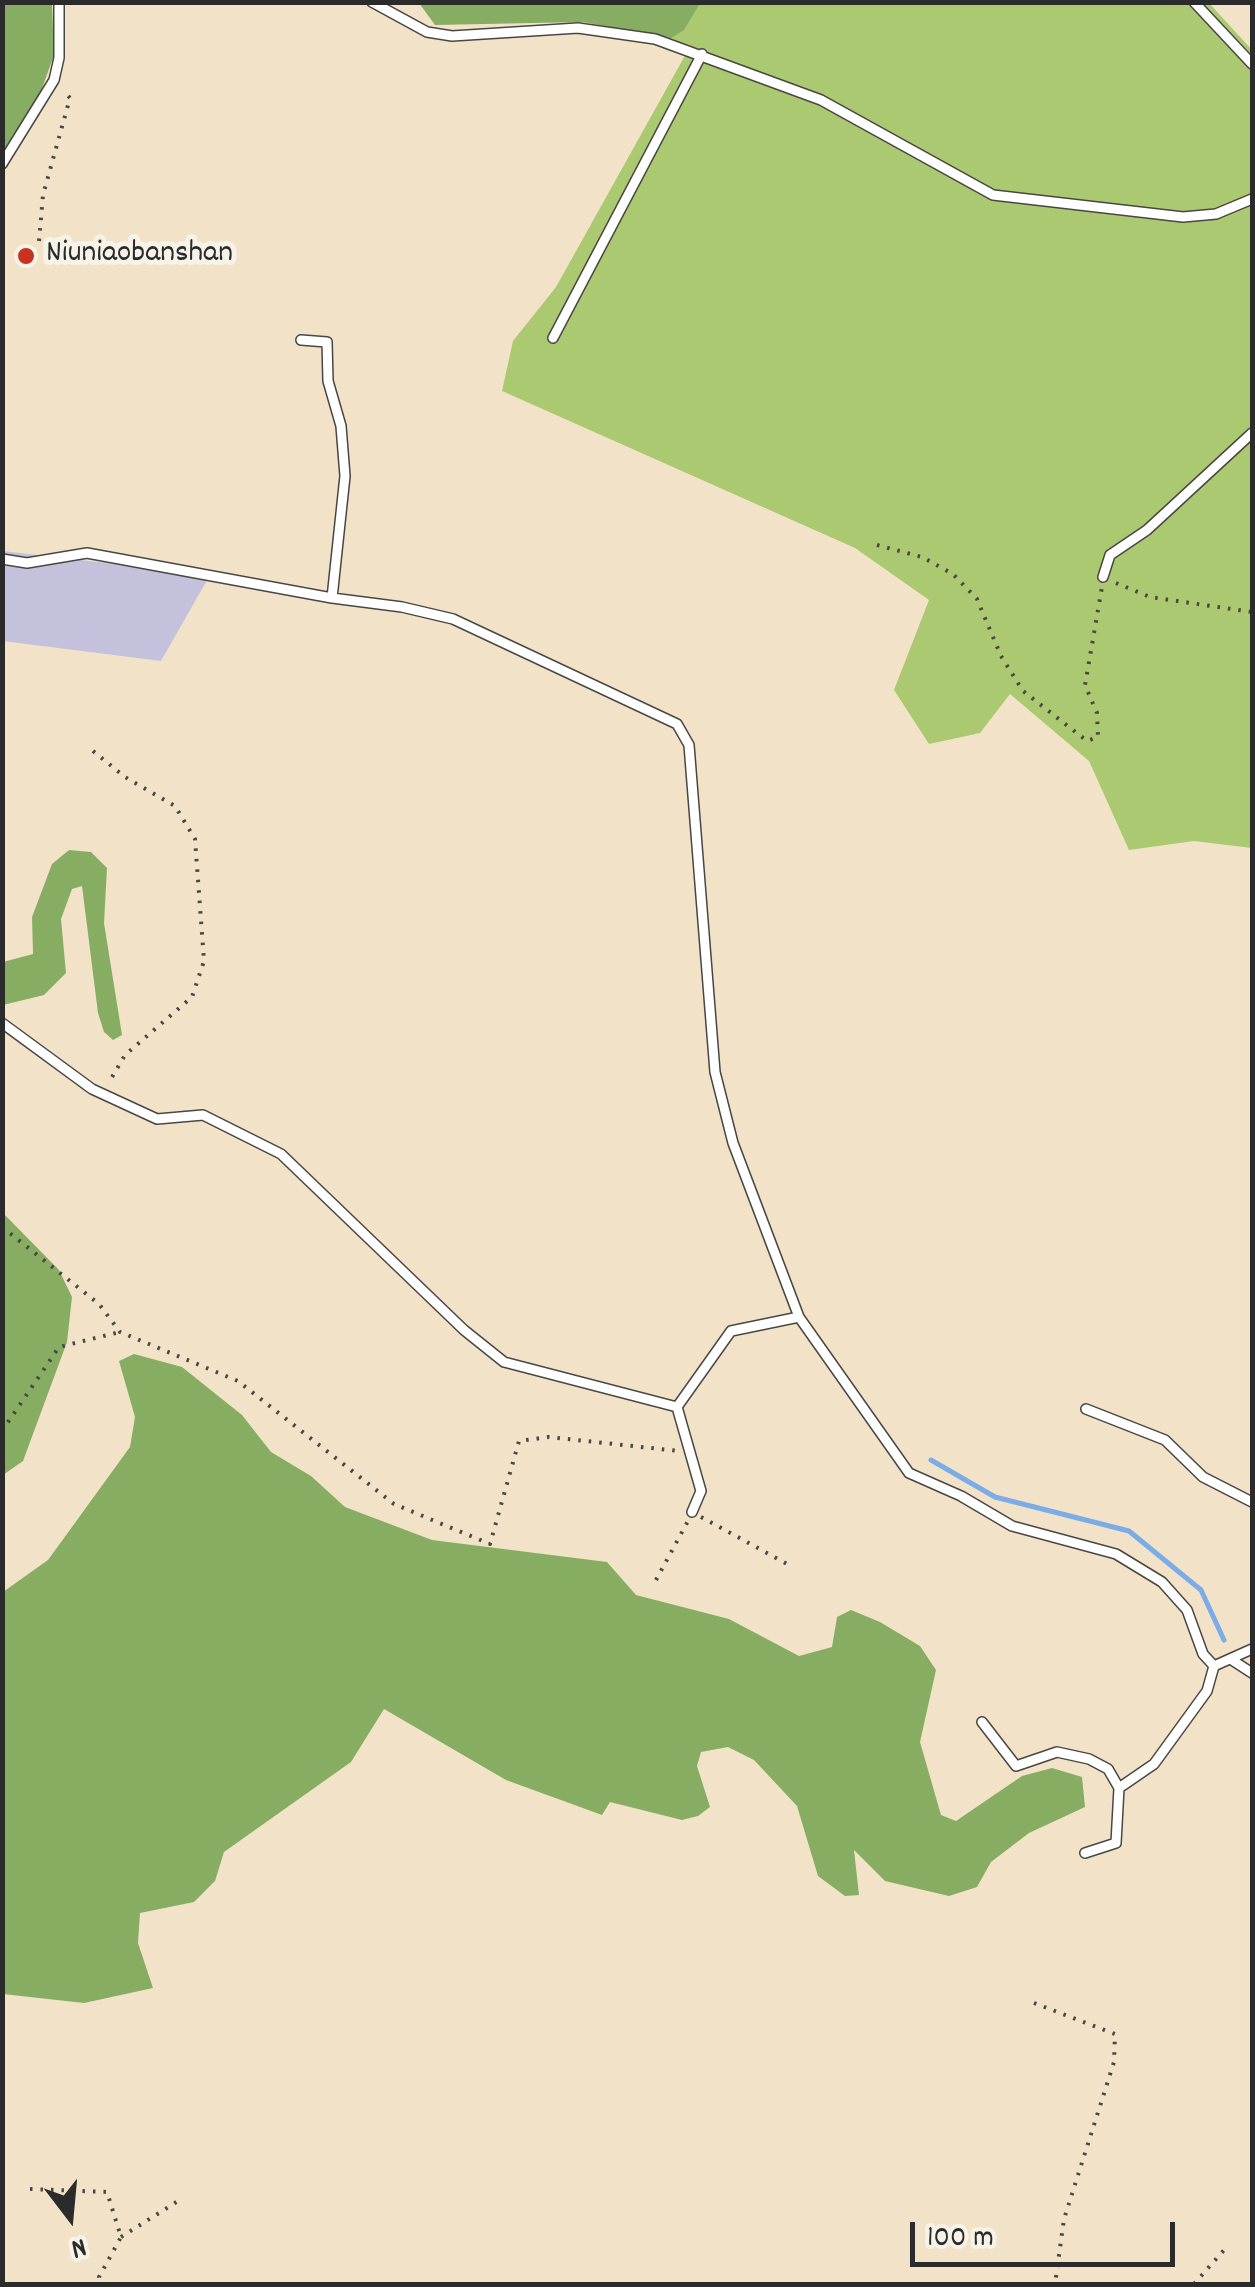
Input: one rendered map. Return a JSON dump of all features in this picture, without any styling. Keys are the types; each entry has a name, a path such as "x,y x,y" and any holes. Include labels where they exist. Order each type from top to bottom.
{"lane":[{"path":"2,164 54,80 59,58 59,2"},
{"path":"372,2 427,32 452,36 527,28 618,31 702,54 821,100 993,196 1182,217 1216,214 1252,200"},
{"path":"1194,2 1252,64"},
{"path":"554,338 702,54"},
{"path":"302,340 328,342 328,381 340,426 345,476 332,598"},
{"path":"1103,577 1110,556 1147,530 1252,434"},
{"path":"2,559 27,563 87,554 332,598 402,606 453,620 678,724 689,745 714,1072 732,1143 799,1317 909,1472 962,1496 1012,1526 1116,1554 1162,1582 1186,1610 1202,1654 1214,1666"},
{"path":"2,1023 102,1094 157,1119 203,1115 281,1154 464,1330 504,1362 677,1408"},
{"path":"692,1512 701,1491 677,1408 730,1331 799,1317"},
{"path":"1086,1408 1165,1440 1203,1477 1252,1502"},
{"path":"1214,1666 1252,1649"},
{"path":"1232,1660 1252,1673"},
{"path":"1119,1788 1154,1764 1207,1691 1214,1666"},
{"path":"982,1722 1016,1766 1057,1752 1108,1769 1119,1788 1116,1843 1085,1853"}],"path":[{"path":"39,241 43,195 70,98 54,80"},
{"path":"877,545 922,557 953,574 977,599 1001,656 1023,691 1087,742 1098,737 1097,714 1085,685 1103,577 1150,598 1252,612"},
{"path":"94,750 124,777 175,806 195,839 204,961 192,997 125,1055 102,1094"},
{"path":"2,1227 99,1304 120,1332 238,1381 394,1504 490,1544 519,1442 549,1437 688,1452"},
{"path":"2,1431 58,1348 120,1332"},
{"path":"656,1580 692,1512 789,1565"},
{"path":"1034,2003 1115,2034 1114,2062 1064,2219 1055,2284"},
{"path":"30,2189 108,2192 121,2237"},
{"path":"100,2284 99,2277 121,2237 178,2201"},
{"path":"1194,2284 1225,2249"}],"shaded area":[{"path":"3,551 210,575 161,661 3,641"}],"green space":[{"path":"3,3 52,3 54,55 35,108 3,151"},
{"path":"419,3 700,3 684,30 671,38 583,22 435,25"},
{"path":"632,3 1209,3 1252,50 1252,848 1194,841 1129,850 1089,761 1010,694 980,733 929,744 894,690 929,600 855,548 502,391 513,341 556,287 687,52 620,32"},
{"path":"69,850 91,852 107,868 104,923 122,1035 113,1040 104,1032 98,1013 82,886 72,889 61,919 66,973 44,995 3,1005 3,962 33,954 32,917 52,864"},
{"path":"2,1212 59,1270 72,1297 67,1342 23,1461 3,1475"},
{"path":"134,1354 182,1367 242,1415 271,1452 311,1476 345,1507 432,1540 607,1562 636,1595 729,1619 799,1656 832,1647 837,1617 851,1610 880,1622 920,1646 936,1670 920,1742 941,1815 956,1821 1022,1776 1052,1768 1082,1777 1085,1807 1029,1833 991,1862 977,1887 949,1896 885,1881 854,1850 859,1895 845,1896 818,1876 797,1806 754,1760 728,1747 701,1752 697,1766 710,1807 698,1816 682,1820 610,1802 602,1815 506,1780 384,1709 351,1762 224,1852 215,1881 194,1902 140,1913 138,1943 153,1988 84,2003 3,1994 3,1592 48,1560 130,1447 135,1417 119,1361"}],"waterway":[{"path":"931,1460 995,1497 1129,1531 1201,1590 1224,1640"}],"place":[{"name":"Niuniaobanshan","path":"26,256"}]}
